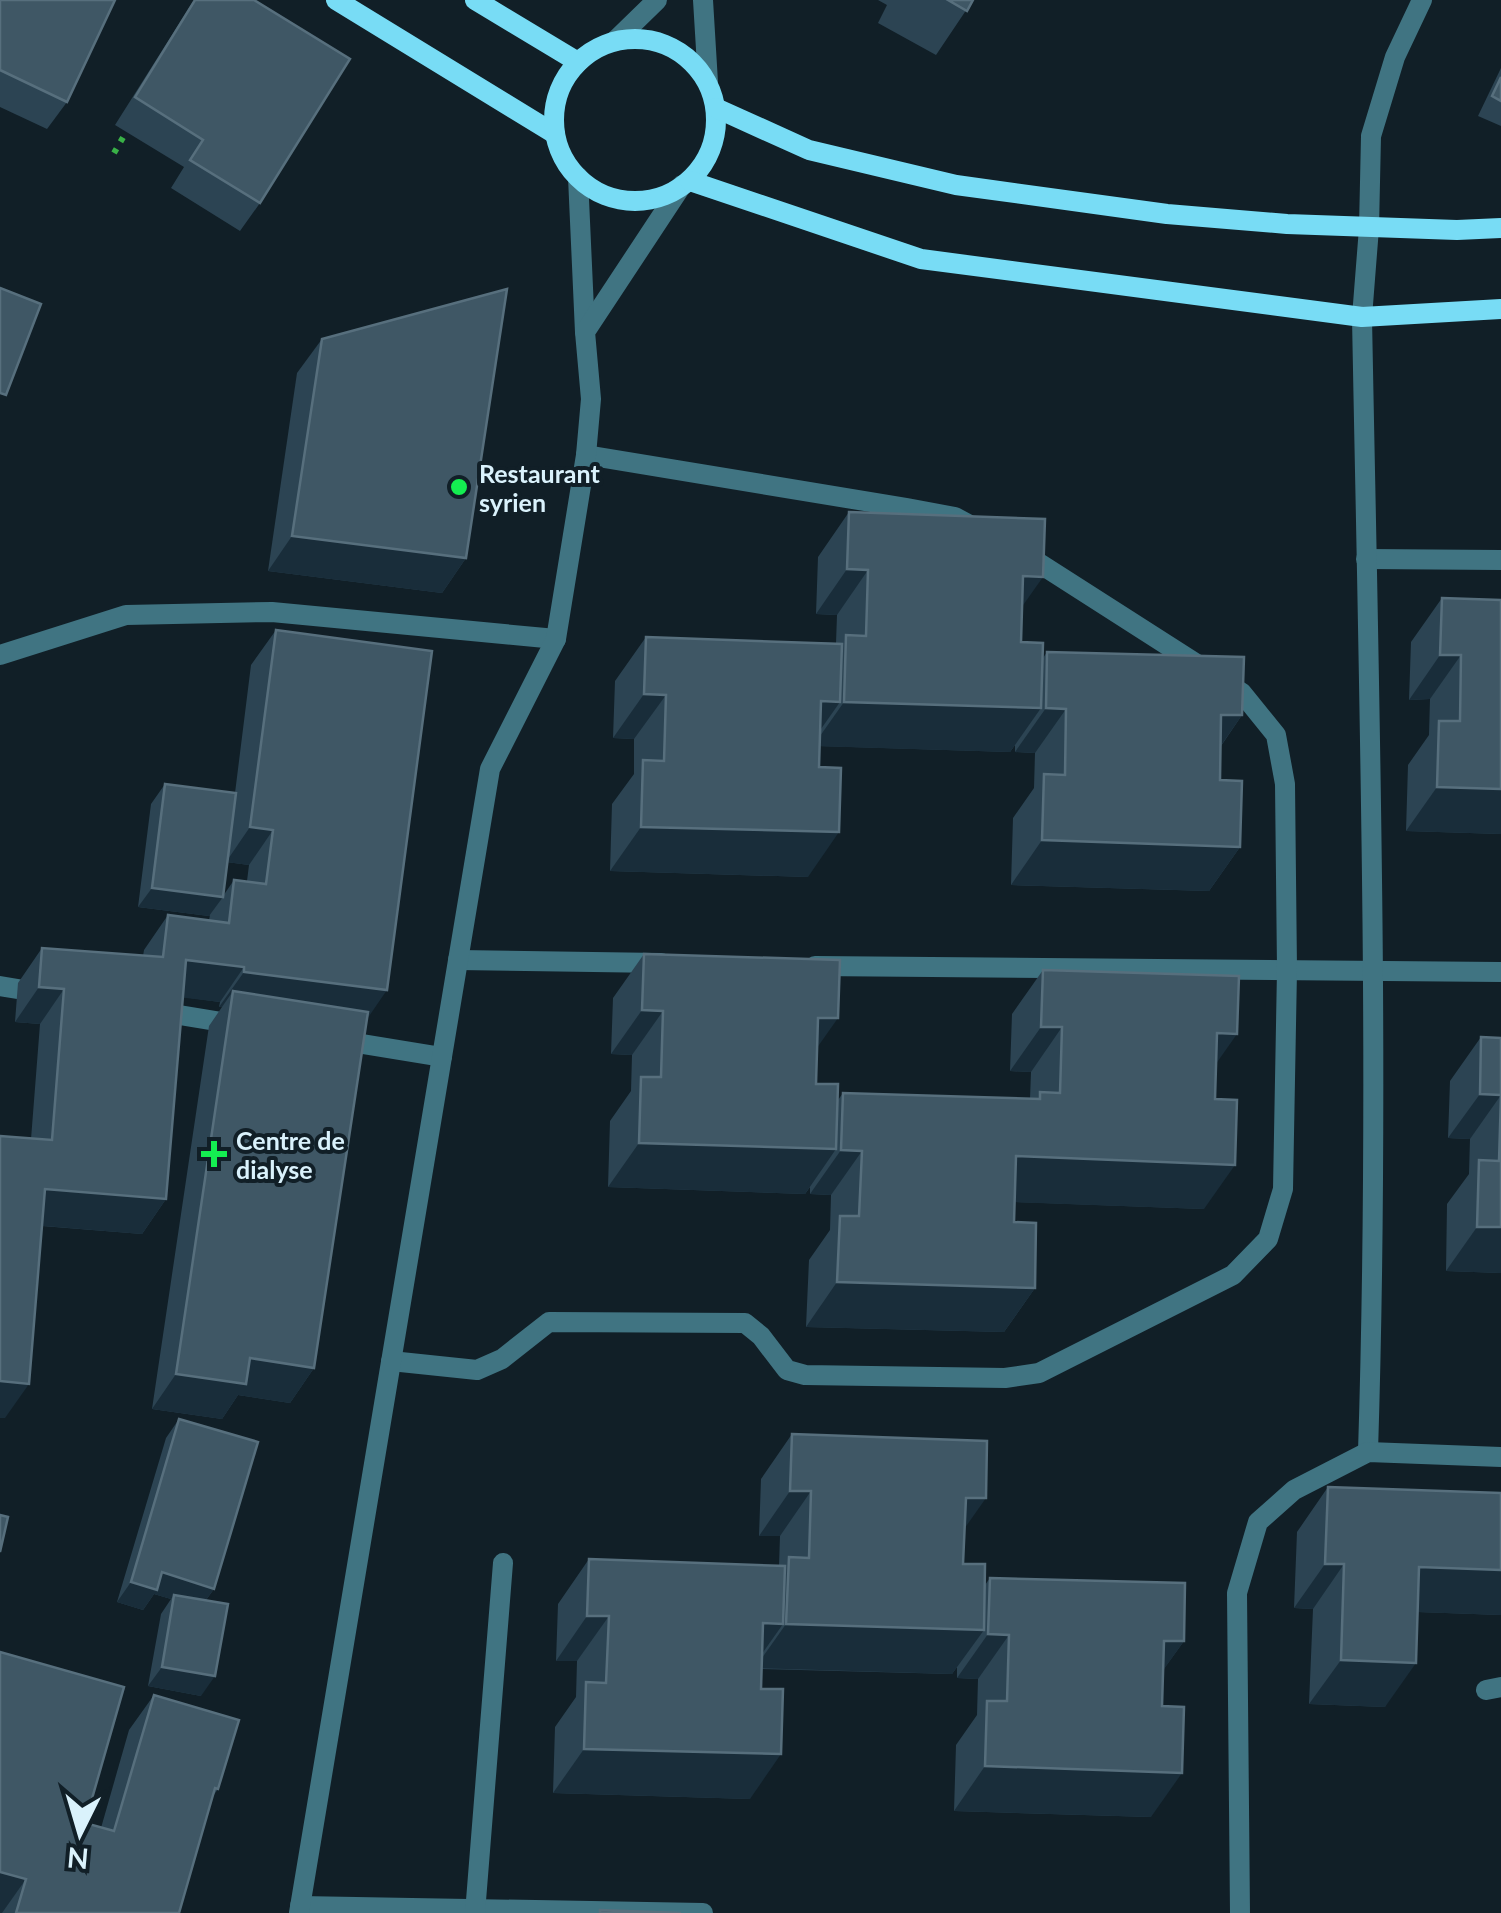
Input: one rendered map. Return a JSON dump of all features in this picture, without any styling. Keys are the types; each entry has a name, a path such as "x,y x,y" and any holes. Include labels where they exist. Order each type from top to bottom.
{"street":[{"path":"336,0 555,134"},
{"path":"474,0 578,62"},
{"path":"657,0 616,40 578,62 560,87 554,110 555,134 563,157 578,177 620,200 646,200 669,194 686,183"},
{"path":"584,332 686,183 706,160 716,134 703,0"},
{"path":"1368,1452 1373,1300 1374,971 1362,317 1369,228 1370,136 1395,57 1422,0"},
{"path":"616,40 643,39 669,46 692,60 708,82"},
{"path":"716,108 809,150 956,185 1166,214 1369,228 1501,228"},
{"path":"578,177 584,332 591,399 586,455 556,640 490,770 299,1910 703,1913"},
{"path":"686,183 921,259 1362,317 1501,308"},
{"path":"391,1361 477,1370 502,1359 549,1322 745,1323 787,1370 805,1375 1005,1378 1039,1373 1233,1275 1268,1239 1283,1189 1285,784 1276,736 1242,693 955,517 586,455"},
{"path":"1366,559 1501,560"},
{"path":"0,654 126,616 254,612 556,640"},
{"path":"458,960 691,964"},
{"path":"788,966 1501,972"},
{"path":"0,986 58,995"},
{"path":"134,1008 269,1029"},
{"path":"326,1038 442,1057"},
{"path":"1240,1913 1237,1593 1258,1522 1294,1490 1368,1452 1501,1457"},
{"path":"476,1911 503,1563"}],"path":[{"path":"114,153 134,119"}],"building":[{"path":"0,0 115,0 67,102 0,70"},
{"path":"195,0 254,0 350,59 260,203 190,160 203,140 135,97"},
{"path":"948,0 973,0 967,11"},
{"path":"1501,77 1501,101 1492,96"},
{"path":"0,288 41,304 6,395 0,393"},
{"path":"507,289 466,558 292,536 322,339"},
{"path":"849,512 1045,519 1043,577 1023,576 1021,642 1043,643 1041,708 844,702 846,635 866,636 868,570 847,569"},
{"path":"1442,598 1501,600 1501,789 1437,787 1439,721 1460,721 1461,655 1440,655"},
{"path":"276,630 432,651 387,990 244,972 244,967 186,960 166,1199 45,1189 29,1384 0,1381 0,1136 52,1140 64,989 39,987 42,948 163,957 168,915 229,923 234,880 266,884 273,830 250,827"},
{"path":"646,637 842,644 840,702 821,701 819,767 841,768 839,832 641,827 643,760 664,761 666,695 644,694"},
{"path":"1047,652 1244,657 1242,715 1221,715 1220,780 1242,781 1240,847 1042,840 1044,774 1065,775 1066,709 1046,708"},
{"path":"165,784 236,793 223,897 152,888"},
{"path":"644,954 840,960 838,1018 818,1018 816,1084 838,1084 836,1149 639,1143 641,1077 661,1077 663,1011 642,1010"},
{"path":"1043,970 1239,976 1237,1034 1217,1033 1215,1099 1237,1100 1235,1165 1016,1156 1014,1222 1036,1223 1035,1288 837,1282 840,1216 859,1216 862,1151 841,1150 843,1093 1040,1099 1040,1092 1060,1093 1062,1027 1041,1027"},
{"path":"233,991 368,1012 314,1368 250,1358 246,1384 176,1374"},
{"path":"1481,1037 1501,1038 1501,1095 1480,1094"},
{"path":"1501,1095 1501,1227 1477,1227 1479,1160 1499,1161"},
{"path":"179,1419 258,1442 214,1589 162,1572 157,1590 131,1582"},
{"path":"792,1434 987,1441 986,1498 966,1498 963,1564 985,1564 984,1630 786,1624 789,1557 809,1558 811,1491 790,1491"},
{"path":"1328,1487 1501,1493 1501,1570 1419,1567 1416,1663 1341,1660 1344,1564 1325,1564"},
{"path":"0,1515 8,1517 0,1552"},
{"path":"589,1559 785,1566 783,1624 763,1623 761,1689 783,1689 781,1754 584,1749 586,1682 606,1683 609,1616 587,1616"},
{"path":"990,1578 1185,1583 1184,1641 1164,1641 1162,1706 1184,1707 1182,1773 985,1766 987,1701 1007,1701 1009,1635 988,1634"},
{"path":"174,1595 228,1604 215,1676 162,1667"},
{"path":"0,1652 124,1687 85,1823 114,1831 154,1695 239,1720 179,1913 16,1913 26,1879 0,1872"},
{"path":"600,1910 681,1913 600,1913"}],"place":[{"name":"Restaurant syrien","path":"459,487"},
{"name":"Centre de dialyse","path":"214,1154"}]}
